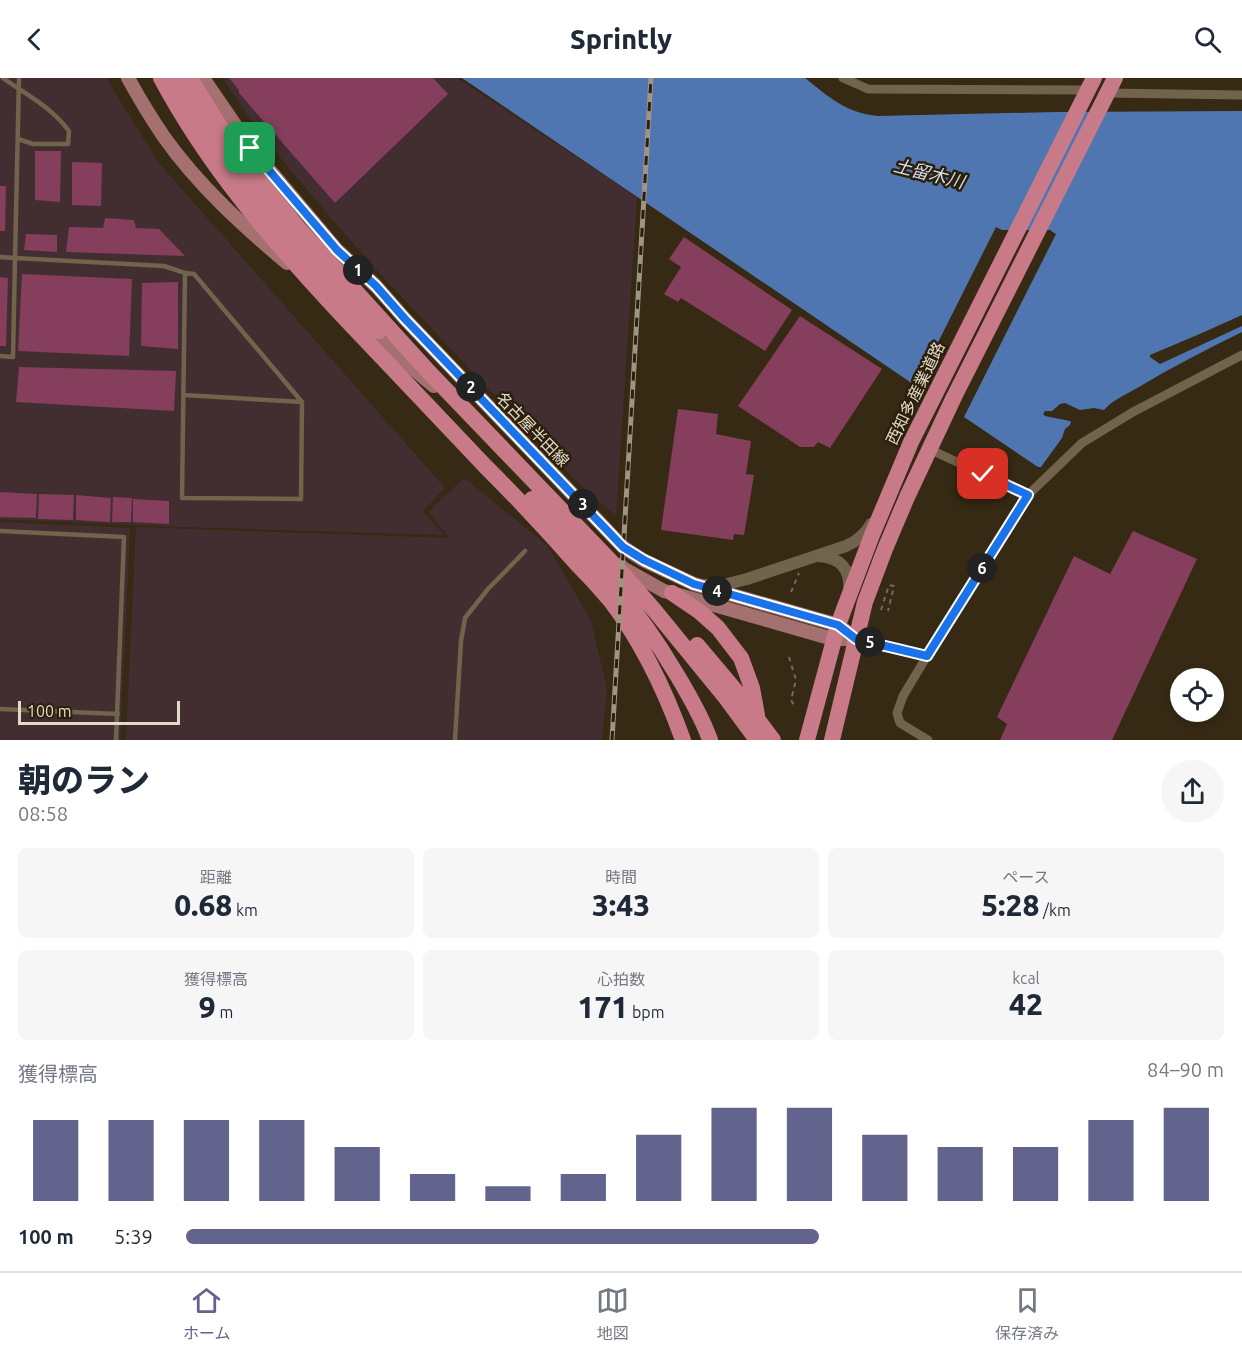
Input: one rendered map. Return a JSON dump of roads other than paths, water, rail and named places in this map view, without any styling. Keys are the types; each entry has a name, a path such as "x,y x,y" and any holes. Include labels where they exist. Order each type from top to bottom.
{"highway":[{"path":"161,78 208,156 279,247 407,385 554,537 609,599 652,667 683,740"},
{"path":"175,78 194,112 246,186 327,282 460,408"},
{"path":"190,78 243,159 299,229 435,378 622,573 759,740"},
{"path":"835,737 865,602 885,549 929,449 1115,78"},
{"name":"西知多産業道路","path":"807,740 835,632 910,442 1088,89"},
{"path":"377,315 441,375 610,545 740,696 773,740"},
{"path":"445,423 541,507 595,562 667,657 695,706 710,740"},
{"path":"672,593 700,612 718,628 741,658 752,688 759,740"}],"main road":[{"name":"名古屋半田線","path":"128,78 164,137 221,204 250,232 525,464 623,568 664,591 835,632"},
{"name":"名古屋半田線","path":"203,78 250,148 337,250 376,286 623,547 653,565 694,584 754,602 856,639"}],"street":[{"path":"843,78 868,88 1088,89"},
{"path":"1105,97 1242,95"},
{"path":"928,740 900,723 897,713 903,696 1028,495 1082,443 1133,412 1242,355"},
{"path":"694,584 723,585 817,556 846,546 860,538 866,533 910,442"},
{"path":"929,449 1028,495"},
{"path":"817,556 833,558 844,567 849,578 848,597"},
{"path":"754,602 749,587 755,576"},
{"path":"856,639 927,656"}],"lane":[{"path":"3,78 45,106 69,131 68,144 33,144 18,139"},
{"path":"0,356 13,357 19,78"},
{"path":"0,257 164,266 194,274 302,402 301,499 182,498 185,273"},
{"path":"184,395 302,402"},
{"path":"0,531 124,537 117,740"},
{"path":"455,740 461,641 465,618 488,589 525,550"},
{"path":"0,709 117,714"}],"water":[{"name":"土留木川","path":"462,78 805,78 847,108 878,116 1242,111 1242,315 1150,355 1150,357 1160,364 1242,326 1242,332 1164,372 1115,400 1104,410 1094,408 1080,410 1065,403 1052,411 1045,411 1043,414 1045,416 1071,422 1041,467 1038,467 964,417 1056,234 1051,230 1002,230 996,227 916,386"}],"railway":[{"path":"612,740 651,78"}]}
